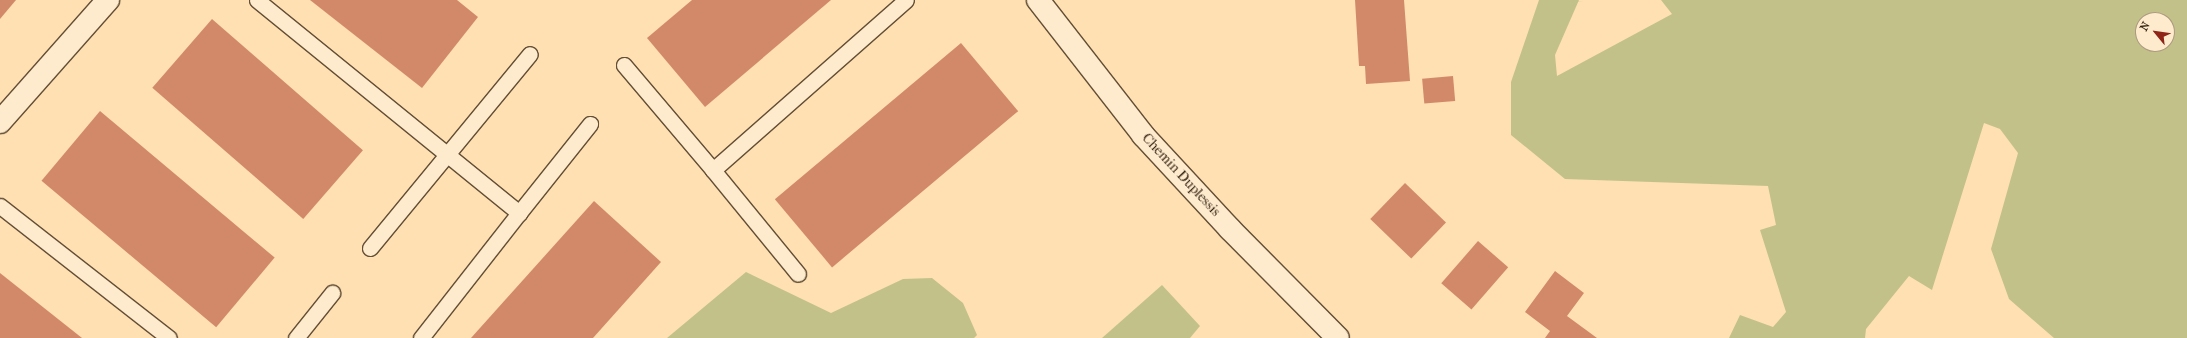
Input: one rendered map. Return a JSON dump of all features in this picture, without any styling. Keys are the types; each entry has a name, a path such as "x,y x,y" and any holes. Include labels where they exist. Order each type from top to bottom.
{"street":[{"path":"0,122 108,0"},
{"name":"Chemin Duplessis","path":"1038,0 1143,135 1230,229 1338,338"}],"lane":[{"path":"257,0 519,213"},
{"path":"713,170 906,0"},
{"path":"370,248 530,54"},
{"path":"624,65 713,170 798,274"},
{"path":"421,338 590,124"},
{"path":"0,206 169,338"},
{"path":"296,338 332,293"}],"shaded area":[{"path":"1539,0 1579,0 1555,55 1557,76 1672,14 1661,0 2187,0 2187,338 2054,338 2009,299 1991,249 2018,153 2000,129 1984,123 1932,290 1909,276 1866,329 1865,338 1729,338 1740,315 1773,327 1786,312 1760,230 1776,225 1768,186 1565,179 1511,135 1511,82"},
{"path":"746,272 831,313 903,279 932,278 963,303 977,335 974,338 667,338"},
{"path":"1162,285 1200,326 1190,338 1102,338"}],"building":[{"path":"0,0 16,0 0,19"},
{"path":"310,0 457,0 478,17 422,88"},
{"path":"692,0 831,0 705,107 647,38"},
{"path":"1355,0 1404,0 1410,81 1366,84 1365,66 1359,66"},
{"path":"212,19 363,150 303,219 152,88"},
{"path":"961,43 1018,111 832,267 775,199"},
{"path":"1453,76 1455,101 1424,104 1422,79"},
{"path":"100,111 275,258 216,327 42,181"},
{"path":"1405,183 1446,223 1411,259 1370,219"},
{"path":"594,201 661,262 593,338 471,338"},
{"path":"1478,241 1508,267 1471,310 1441,283"},
{"path":"1555,271 1584,293 1567,316 1597,338 1545,338 1550,331 1525,312"},
{"path":"0,273 82,338 0,338"}]}
